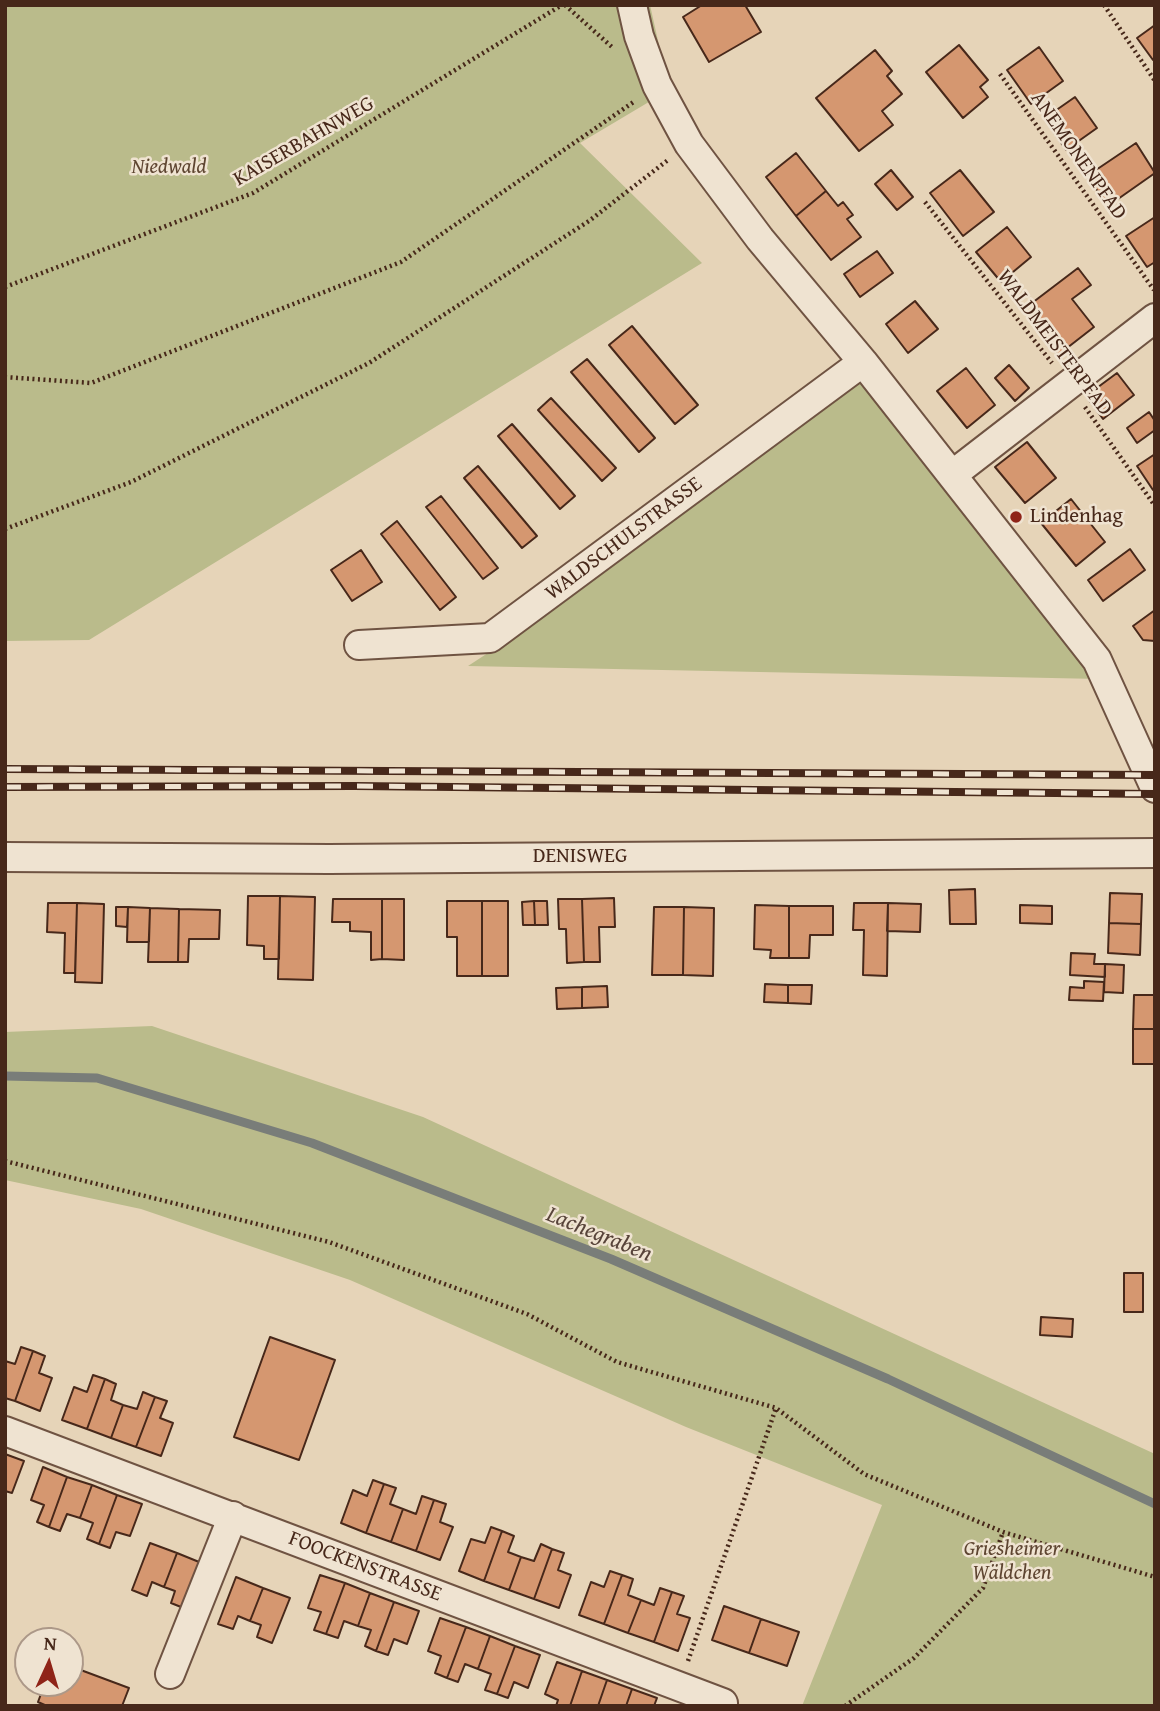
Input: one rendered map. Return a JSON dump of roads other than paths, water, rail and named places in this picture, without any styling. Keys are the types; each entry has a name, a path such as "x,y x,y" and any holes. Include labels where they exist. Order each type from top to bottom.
{"street":[{"path":"632,5 639,36 657,85 689,144 760,239 863,362 1097,660 1155,788"},
{"path":"952,475 1155,318"},
{"name":"WALDSCHULSTRASSE","path":"359,645 490,638 863,362"},
{"name":"DENISWEG","path":"5,857 329,859 1155,853"},
{"name":"FOOCKENSTRASSE","path":"5,1431 233,1516 679,1689 723,1703 722,1706"},
{"path":"170,1674 233,1516"}],"waterway":[{"name":"Lachegraben","path":"5,1076 97,1078 312,1143 611,1259 888,1379 1155,1504"}],"railway":[{"path":"5,769 1155,775"},
{"path":"5,787 354,786 1155,794"}],"place":[{"name":"Lindenhag","path":"1016,517"}],"park label":[{"name":"Niedwald","path":"169,168"},
{"name":"Griesheimer Wäldchen","path":"1012,1562"}]}
